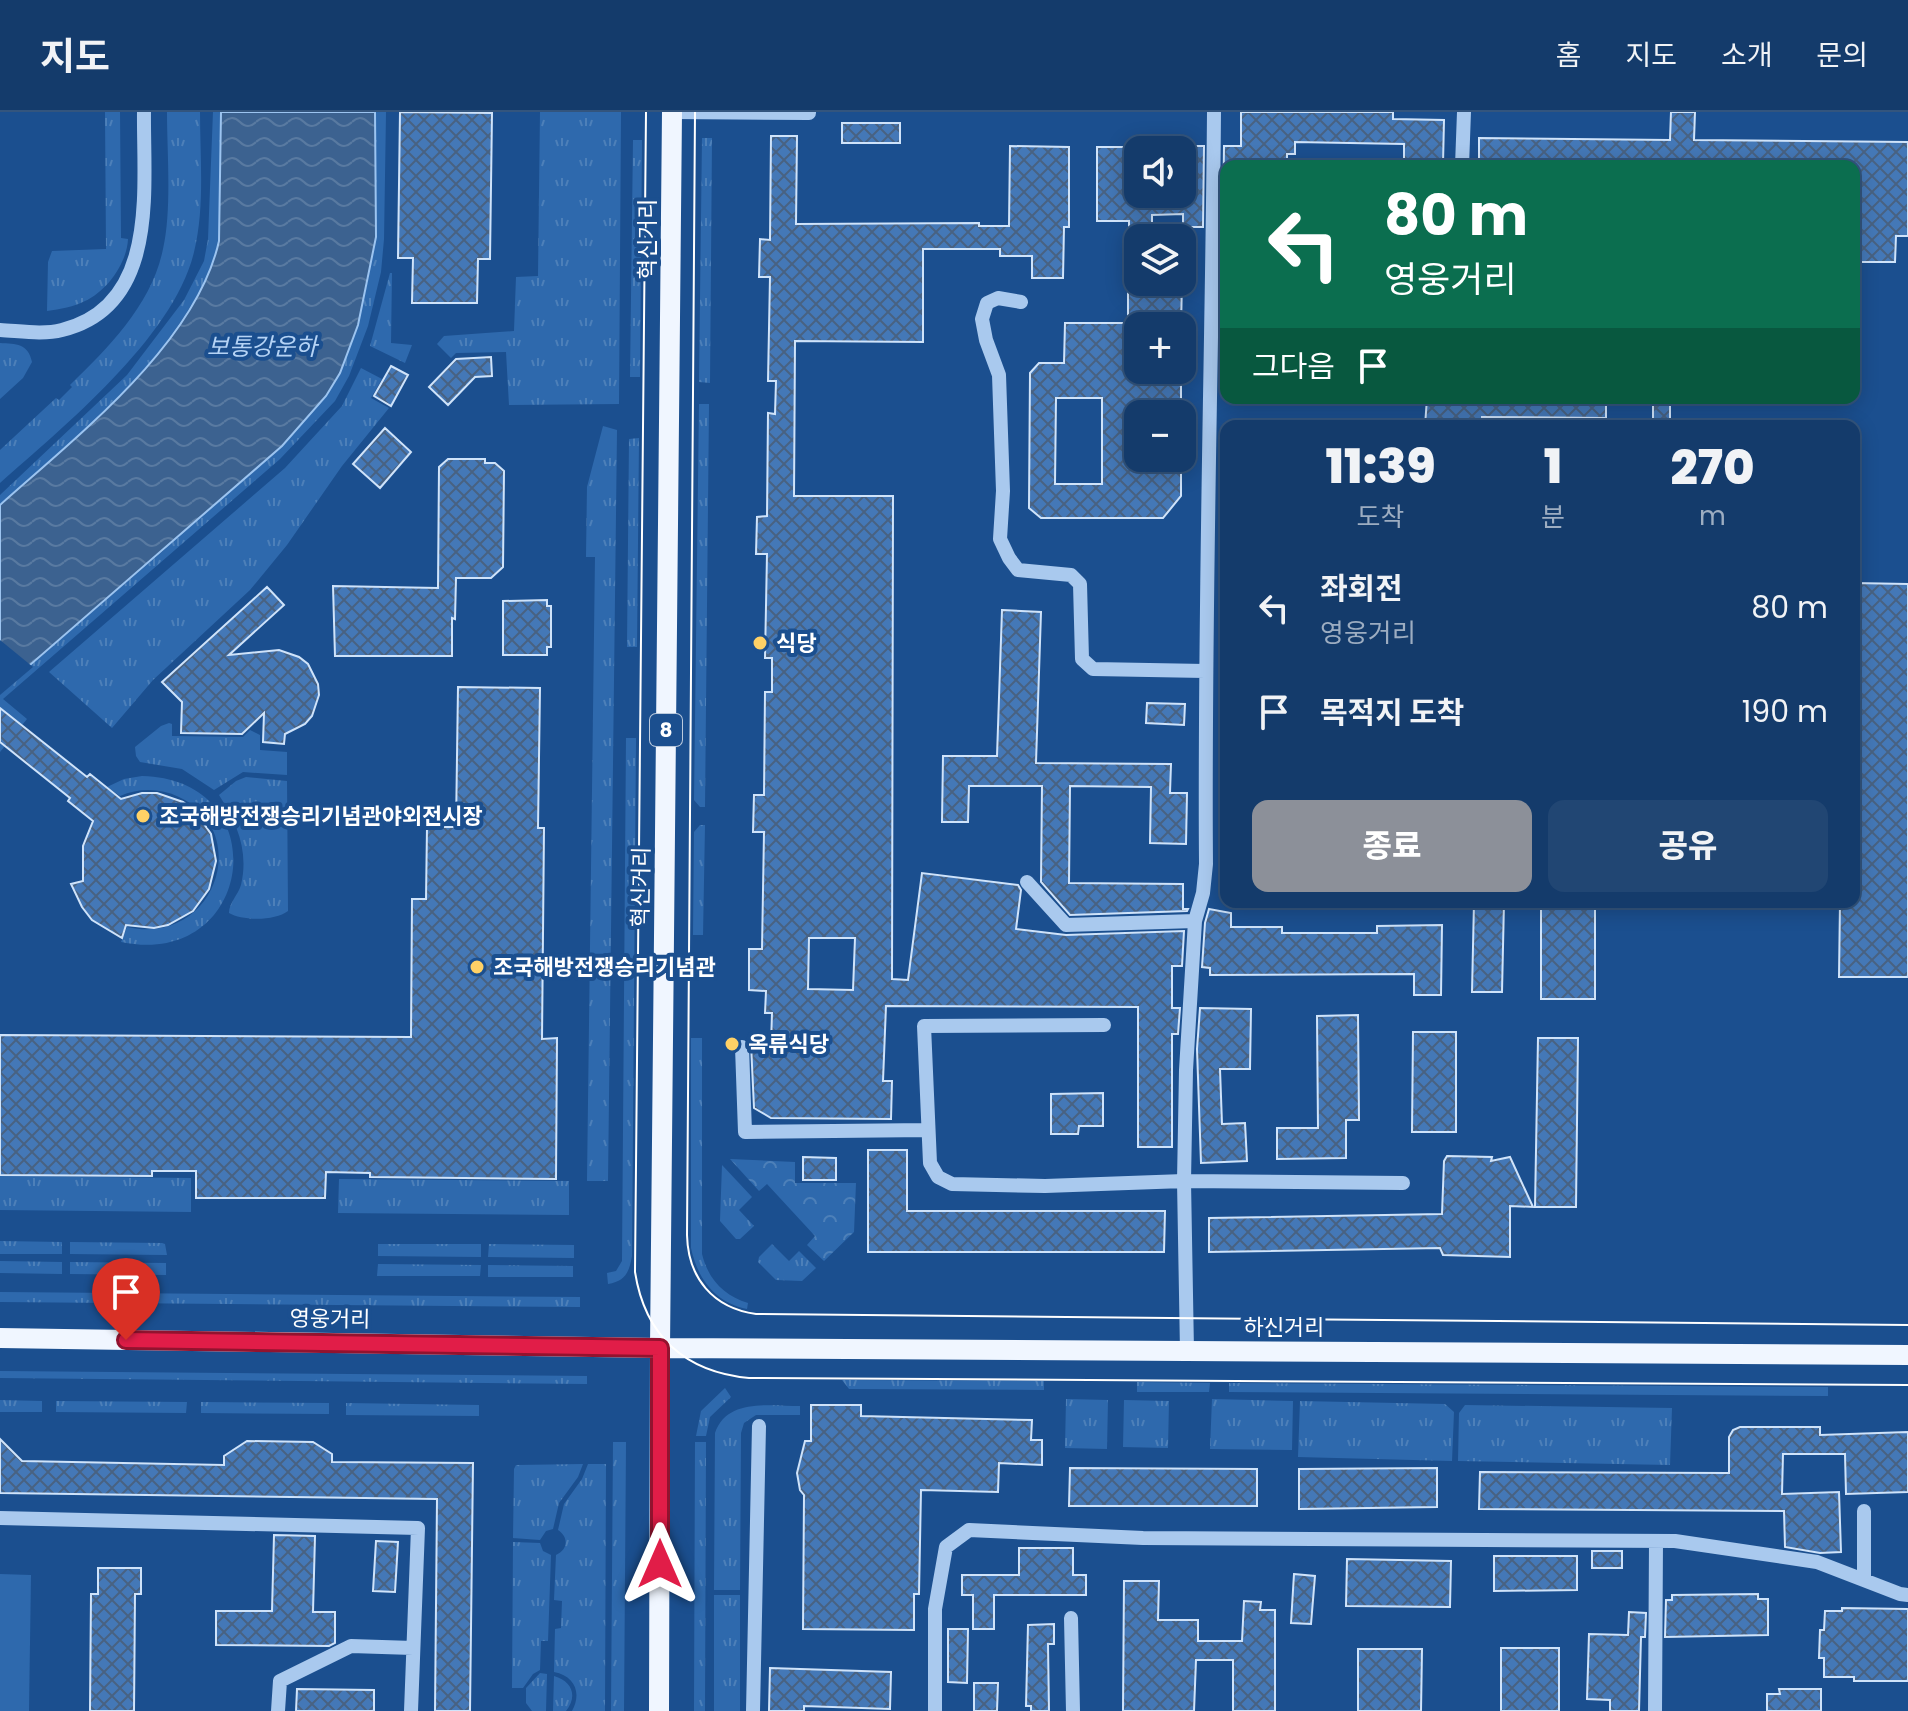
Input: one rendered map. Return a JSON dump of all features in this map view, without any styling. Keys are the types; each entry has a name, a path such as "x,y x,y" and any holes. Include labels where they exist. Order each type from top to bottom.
{"main road":[{"name":"혁신거리","path":"659,1711 673,112"},
{"name":"영웅거리","path":"0,1338 660,1348"},
{"name":"하신거리","path":"660,1348 1908,1355"}],"street":[{"path":"0,330 61,330 80,323 106,307 128,277 139,252 143,222 144,112"},
{"path":"673,112 809,113"},
{"path":"1187,1351 1184,1181 1195,921 1203,893 1206,864 1205,671 1219,246 1214,112"},
{"path":"1462,160 1464,112"},
{"path":"1021,302 998,298 987,303 982,319 999,375 1003,491 1000,539 1009,558 1018,570 1071,575 1080,584 1082,659 1093,669 1205,671"},
{"path":"1027,882 1066,925 1195,921"},
{"path":"1104,1025 924,1026 930,1163 938,1177 952,1184 1045,1186 1184,1181 1403,1183"},
{"path":"742,1047 745,1132 928,1130"},
{"path":"753,1711 759,1426"},
{"path":"1864,1511 1864,1580"},
{"path":"0,1518 418,1528 411,1711"},
{"path":"935,1711 935,1609 946,1547 969,1530 1143,1538 1675,1541 1817,1562 1908,1595"},
{"path":"1655,1711 1656,1541"},
{"path":"1071,1618 1073,1711"},
{"path":"278,1711 280,1681 351,1646 413,1648"}],"green space":[{"path":"105,112 120,112 121,238 128,239 127,248 120,267 101,290 76,305 47,311 48,262 52,251 106,249"},
{"path":"167,112 200,112 200,218 194,252 183,284 164,316 113,378 0,483 0,450 72,387 70,385 127,323 149,288 166,233"},
{"path":"213,112 221,112 222,205 219,241 207,279 168,340 147,366 76,438 0,505 0,495 127,375 184,300 204,261 208,239"},
{"path":"375,112 386,112 381,272 368,326 349,376 335,401 280,459 3,699 27,719 0,752 0,691 163,551 340,373 358,325 369,275"},
{"path":"540,112 621,112 619,404 509,405 506,352 456,353 451,358 437,344 444,336 514,331 516,277 538,276"},
{"path":"702,138 712,138 710,383 699,382"},
{"path":"633,140 642,140 640,377 630,377"},
{"path":"390,273 391,343 412,345 405,363 370,346"},
{"path":"0,343 24,348 32,362 23,378 0,399"},
{"path":"361,368 382,379 371,398 389,408 250,590 153,680 112,728 49,672 285,468 342,406"},
{"path":"699,404 709,404 705,807 700,807 694,800"},
{"path":"603,426 617,430 608,1181 587,1181 595,557 586,557 587,487"},
{"path":"639,438 637,647 627,647 629,439"},
{"path":"169,723 172,724 172,736 243,737 250,730 260,735 260,750 287,752 287,775 243,772 214,790 182,769 140,762 135,747"},
{"path":"626,738 636,738 632,1256 625,1275 608,1284 607,1273 616,1271 622,1261"},
{"path":"142,776 186,785 215,807 230,837 233,871 222,903 200,928 166,943 121,942 127,927 158,929 183,920 202,904 214,883 219,859 215,835 202,813 179,797 150,790 120,796 107,787 124,779"},
{"path":"246,777 287,781 288,911 259,919 229,913 241,885 242,849 236,827 219,795"},
{"path":"700,825 705,825 703,935 693,935 694,832"},
{"path":"691,1038 702,1038 702,1254 708,1271 718,1285 748,1303 747,1309 726,1301 710,1288 698,1270 691,1248"},
{"path":"730,1159 795,1162 795,1183 856,1183 854,1232 824,1261 807,1245 815,1236 767,1184 759,1191"},
{"path":"722,1165 752,1197 739,1210 754,1226 740,1239 736,1239 720,1221"},
{"path":"0,1176 191,1178 191,1212 0,1210"},
{"path":"339,1179 569,1181 569,1215 338,1213"},
{"path":"0,1241 62,1242 62,1254 0,1254"},
{"path":"70,1242 162,1243 167,1255 70,1254"},
{"path":"378,1244 481,1244 481,1257 378,1256"},
{"path":"489,1244 574,1245 574,1258 488,1257"},
{"path":"772,1244 789,1261 799,1251 816,1268 802,1281 776,1280 758,1262"},
{"path":"0,1261 62,1262 62,1274 0,1273"},
{"path":"70,1262 166,1263 166,1275 70,1274"},
{"path":"378,1264 481,1265 480,1276 377,1276"},
{"path":"488,1265 573,1266 573,1277 488,1277"},
{"path":"0,1292 580,1297 580,1307 0,1302"},
{"path":"0,1371 587,1376 587,1384 0,1378"},
{"path":"842,1380 1044,1381 1044,1390 849,1389"},
{"path":"1137,1382 1210,1383 1209,1392 1137,1392"},
{"path":"1229,1383 1828,1387 1828,1396 1229,1392"},
{"path":"725,1388 731,1397 710,1417 706,1436 696,1436 701,1411"},
{"path":"1066,1399 1108,1400 1107,1449 1065,1448"},
{"path":"1212,1399 1293,1401 1292,1450 1210,1449"},
{"path":"0,1400 42,1401 42,1412 0,1412"},
{"path":"1124,1400 1169,1401 1168,1448 1123,1447"},
{"path":"56,1401 187,1402 186,1413 56,1412"},
{"path":"1300,1401 1445,1404 1454,1412 1452,1461 1298,1457"},
{"path":"201,1402 329,1403 329,1414 201,1413"},
{"path":"346,1403 479,1405 479,1416 346,1415"},
{"path":"763,1405 800,1406 800,1415 756,1415 744,1423 741,1433 740,1590 714,1590 715,1433 729,1414 739,1409"},
{"path":"1465,1405 1672,1408 1670,1465 1458,1461 1459,1413"},
{"path":"613,1442 626,1442 624,1711 611,1711"},
{"path":"695,1442 706,1442 705,1711 694,1711"},
{"path":"583,1464 578,1477 559,1503 553,1529 546,1531 540,1540 513,1538 516,1465"},
{"path":"588,1464 606,1464 605,1711 572,1711 576,1698 575,1686 567,1677 554,1672 555,1629 561,1628 562,1601 554,1600 556,1555 566,1543 558,1530 564,1504 582,1479"},
{"path":"513,1542 540,1543 543,1551 551,1555 548,1641 541,1641 540,1670 523,1688 512,1688"},
{"path":"0,1574 31,1575 29,1711 0,1711"},
{"path":"714,1595 740,1595 740,1711 714,1711"},
{"path":"540,1673 547,1674 546,1711 532,1711 526,1703 526,1688"},
{"path":"554,1676 565,1681 571,1690 572,1700 566,1711 553,1711"}],"water":[{"name":"보통강운하","path":"221,112 375,112 376,237 358,325 340,373 326,396 282,446 0,691 0,505 97,419 160,352 186,316 206,279 219,241"}],"pier":[{"path":"0,640 33,667 0,695"}],"building":[{"path":"400,112 492,113 490,259 478,259 477,303 412,303 413,258 398,258"},
{"path":"1241,112 1393,112 1393,119 1444,120 1443,160 1404,160 1404,144 1295,142 1295,154 1287,154 1287,160 1224,160 1224,146 1241,146"},
{"path":"1671,112 1695,112 1694,140 1908,142 1908,236 1896,236 1895,262 1860,262 1860,160 1479,160 1479,138 1670,140"},
{"path":"842,123 900,123 900,143 842,143"},
{"path":"771,136 797,136 796,224 979,223 979,226 1009,226 1010,146 1069,147 1069,227 1064,227 1063,278 1032,278 1032,256 1000,256 1000,249 923,249 923,342 795,341 794,496 893,496 892,979 908,980 922,873 1018,885 1021,890 1016,929 1066,935 1184,931 1182,966 1172,966 1172,1008 1180,1008 1178,1034 1172,1034 1172,1147 1138,1147 1138,1007 886,1006 883,1081 892,1081 891,1119 771,1118 754,1108 751,1044 771,1044 772,1013 765,1013 766,991 749,990 749,949 762,949 764,832 753,832 754,795 764,795 765,692 772,692 772,658 765,658 767,554 756,554 757,517 767,516 768,413 775,414 776,381 768,381 770,277 759,277 760,239 770,240","holes":["809,938 855,938 853,990 808,989"]},
{"path":"1196,146 1204,146 1203,227 1183,224 1183,214 1152,215 1152,224 1097,221 1097,147 1124,147 1124,208 1196,208"},
{"path":"1128,296 1182,296 1181,312 1128,312"},
{"path":"1065,323 1124,323 1124,384 1181,386 1181,400 1124,400 1124,472 1181,472 1181,496 1163,518 1041,518 1029,508 1030,373 1039,363 1064,363","holes":["1056,398 1102,398 1102,484 1055,484"]},
{"path":"491,357 492,376 475,377 448,405 429,387 456,359"},
{"path":"391,366 408,375 391,406 374,396"},
{"path":"1427,404 1606,404 1606,418 1425,420"},
{"path":"1653,404 1670,404 1670,420 1653,420"},
{"path":"385,428 411,452 380,488 353,464"},
{"path":"448,459 485,459 485,463 495,463 504,471 503,567 491,578 456,578 452,656 335,656 333,586 438,588 439,467"},
{"path":"1860,583 1908,584 1908,977 1839,977 1840,908 1860,908"},
{"path":"267,587 284,605 229,655 279,650 299,657 308,664 318,684 319,695 312,716 305,724 285,734 284,744 263,742 264,713 242,734 181,733 182,702 162,682"},
{"path":"547,600 547,606 551,606 551,647 547,647 547,655 503,655 503,601"},
{"path":"1002,610 1041,612 1036,763 1171,764 1170,793 1187,793 1186,844 1150,843 1151,787 1070,786 1069,883 1183,884 1183,909 1187,911 1070,915 1041,882 1042,786 969,786 968,822 942,822 943,756 997,756"},
{"name":"조국해방전쟁승리기념관","path":"458,687 540,688 538,828 544,828 542,1039 557,1038 556,1179 370,1177 370,1173 326,1172 325,1198 196,1198 196,1171 152,1171 152,1176 0,1175 0,1035 411,1037 412,899 426,899 427,827 456,827"},
{"path":"1147,703 1185,704 1184,725 1146,723"},
{"name":"조국해방전쟁승리기념관야외전시장","path":"0,708 87,777 90,774 121,799 142,793 157,793 183,802 195,811 211,834 216,861 209,889 193,911 168,925 154,928 126,925 122,938 92,920 71,884 83,881 83,846 93,821 68,801 70,798 0,742"},
{"path":"1474,908 1504,908 1502,992 1472,992"},
{"path":"1541,908 1595,908 1595,999 1541,999"},
{"path":"1209,909 1231,913 1231,927 1282,927 1282,933 1377,933 1377,926 1442,925 1441,995 1414,995 1414,974 1210,975 1210,968 1202,967"},
{"path":"1200,1008 1251,1009 1250,1069 1220,1069 1222,1124 1245,1123 1247,1161 1201,1163 1197,1049"},
{"path":"1358,1015 1359,1120 1346,1120 1346,1158 1277,1159 1277,1128 1318,1128 1317,1016"},
{"path":"1413,1032 1456,1032 1456,1132 1412,1132"},
{"path":"1538,1038 1578,1038 1576,1207 1535,1207"},
{"path":"1103,1093 1103,1126 1079,1126 1078,1134 1051,1134 1051,1094"},
{"path":"868,1150 907,1150 907,1211 1165,1211 1164,1252 868,1252"},
{"path":"1447,1156 1492,1157 1491,1161 1510,1157 1533,1207 1510,1206 1510,1257 1443,1255 1440,1248 1209,1252 1209,1218 1442,1214 1444,1161"},
{"path":"803,1157 836,1158 836,1180 803,1180"},
{"path":"811,1405 861,1405 861,1416 1032,1420 1031,1440 1042,1440 1042,1465 999,1463 998,1492 921,1490 919,1594 914,1594 914,1630 803,1629 804,1495 797,1473 805,1441 811,1441"},
{"path":"1740,1427 1820,1427 1820,1435 1908,1432 1908,1492 1846,1494 1845,1454 1783,1454 1782,1494 1839,1492 1841,1552 1820,1553 1785,1547 1784,1511 1479,1509 1480,1472 1729,1473 1729,1437 1733,1430"},
{"path":"0,1439 22,1461 224,1465 224,1456 247,1441 313,1442 332,1454 332,1462 473,1463 470,1711 435,1711 437,1499 0,1493"},
{"path":"1070,1468 1257,1469 1257,1506 1069,1506"},
{"path":"1437,1468 1437,1507 1299,1509 1299,1469"},
{"path":"274,1535 315,1536 313,1612 335,1612 335,1643 329,1646 216,1645 216,1611 272,1611"},
{"path":"376,1541 398,1542 395,1592 373,1591"},
{"path":"1019,1548 1073,1548 1073,1575 1086,1575 1086,1595 994,1595 994,1629 973,1629 973,1595 962,1595 962,1575 1019,1575"},
{"path":"1592,1551 1622,1551 1622,1568 1592,1568"},
{"path":"1494,1556 1577,1556 1577,1590 1494,1591"},
{"path":"1347,1559 1451,1561 1450,1607 1346,1606"},
{"path":"98,1568 141,1568 141,1594 135,1594 134,1711 90,1711 91,1594 98,1594"},
{"path":"1294,1574 1315,1576 1311,1624 1291,1623"},
{"path":"1124,1581 1159,1581 1158,1620 1198,1620 1198,1641 1242,1641 1244,1601 1261,1602 1260,1610 1275,1610 1275,1711 1233,1711 1233,1660 1196,1660 1194,1711 1123,1711"},
{"path":"1758,1594 1758,1599 1768,1599 1768,1635 1665,1637 1666,1600 1672,1600 1672,1595"},
{"path":"1842,1608 1908,1609 1908,1681 1854,1681 1854,1677 1824,1677 1824,1658 1819,1658 1820,1630 1824,1630 1825,1611 1842,1611"},
{"path":"1629,1612 1646,1613 1645,1637 1641,1637 1639,1711 1610,1711 1610,1700 1587,1699 1589,1634 1628,1635"},
{"path":"1054,1624 1054,1644 1048,1644 1049,1711 1031,1711 1031,1706 1026,1706 1028,1625"},
{"path":"948,1629 968,1629 967,1683 948,1682"},
{"path":"1501,1648 1559,1648 1559,1711 1501,1711"},
{"path":"1358,1649 1422,1649 1421,1711 1358,1711"},
{"path":"770,1668 891,1672 890,1709 804,1706 804,1711 769,1711"},
{"path":"974,1683 998,1683 997,1711 974,1711"},
{"path":"297,1689 374,1690 374,1711 296,1711"},
{"path":"1779,1689 1821,1689 1821,1711 1767,1711 1767,1694 1780,1694"}],"tram line":[{"path":"646,112 635,1272 648,1315 672,1347 706,1368 749,1378 1908,1385"},
{"path":"695,112 687,1235 692,1265 706,1288 727,1305 756,1314 1908,1325"}],"place":[{"name":"식당","path":"760,643"},
{"name":"조국해방전쟁승리기념관야외전시장","path":"143,816"},
{"name":"조국해방전쟁승리기념관","path":"477,967"},
{"name":"옥류식당","path":"732,1044"}],"route":[{"path":"126,1340 660,1348 660,1564"}]}
